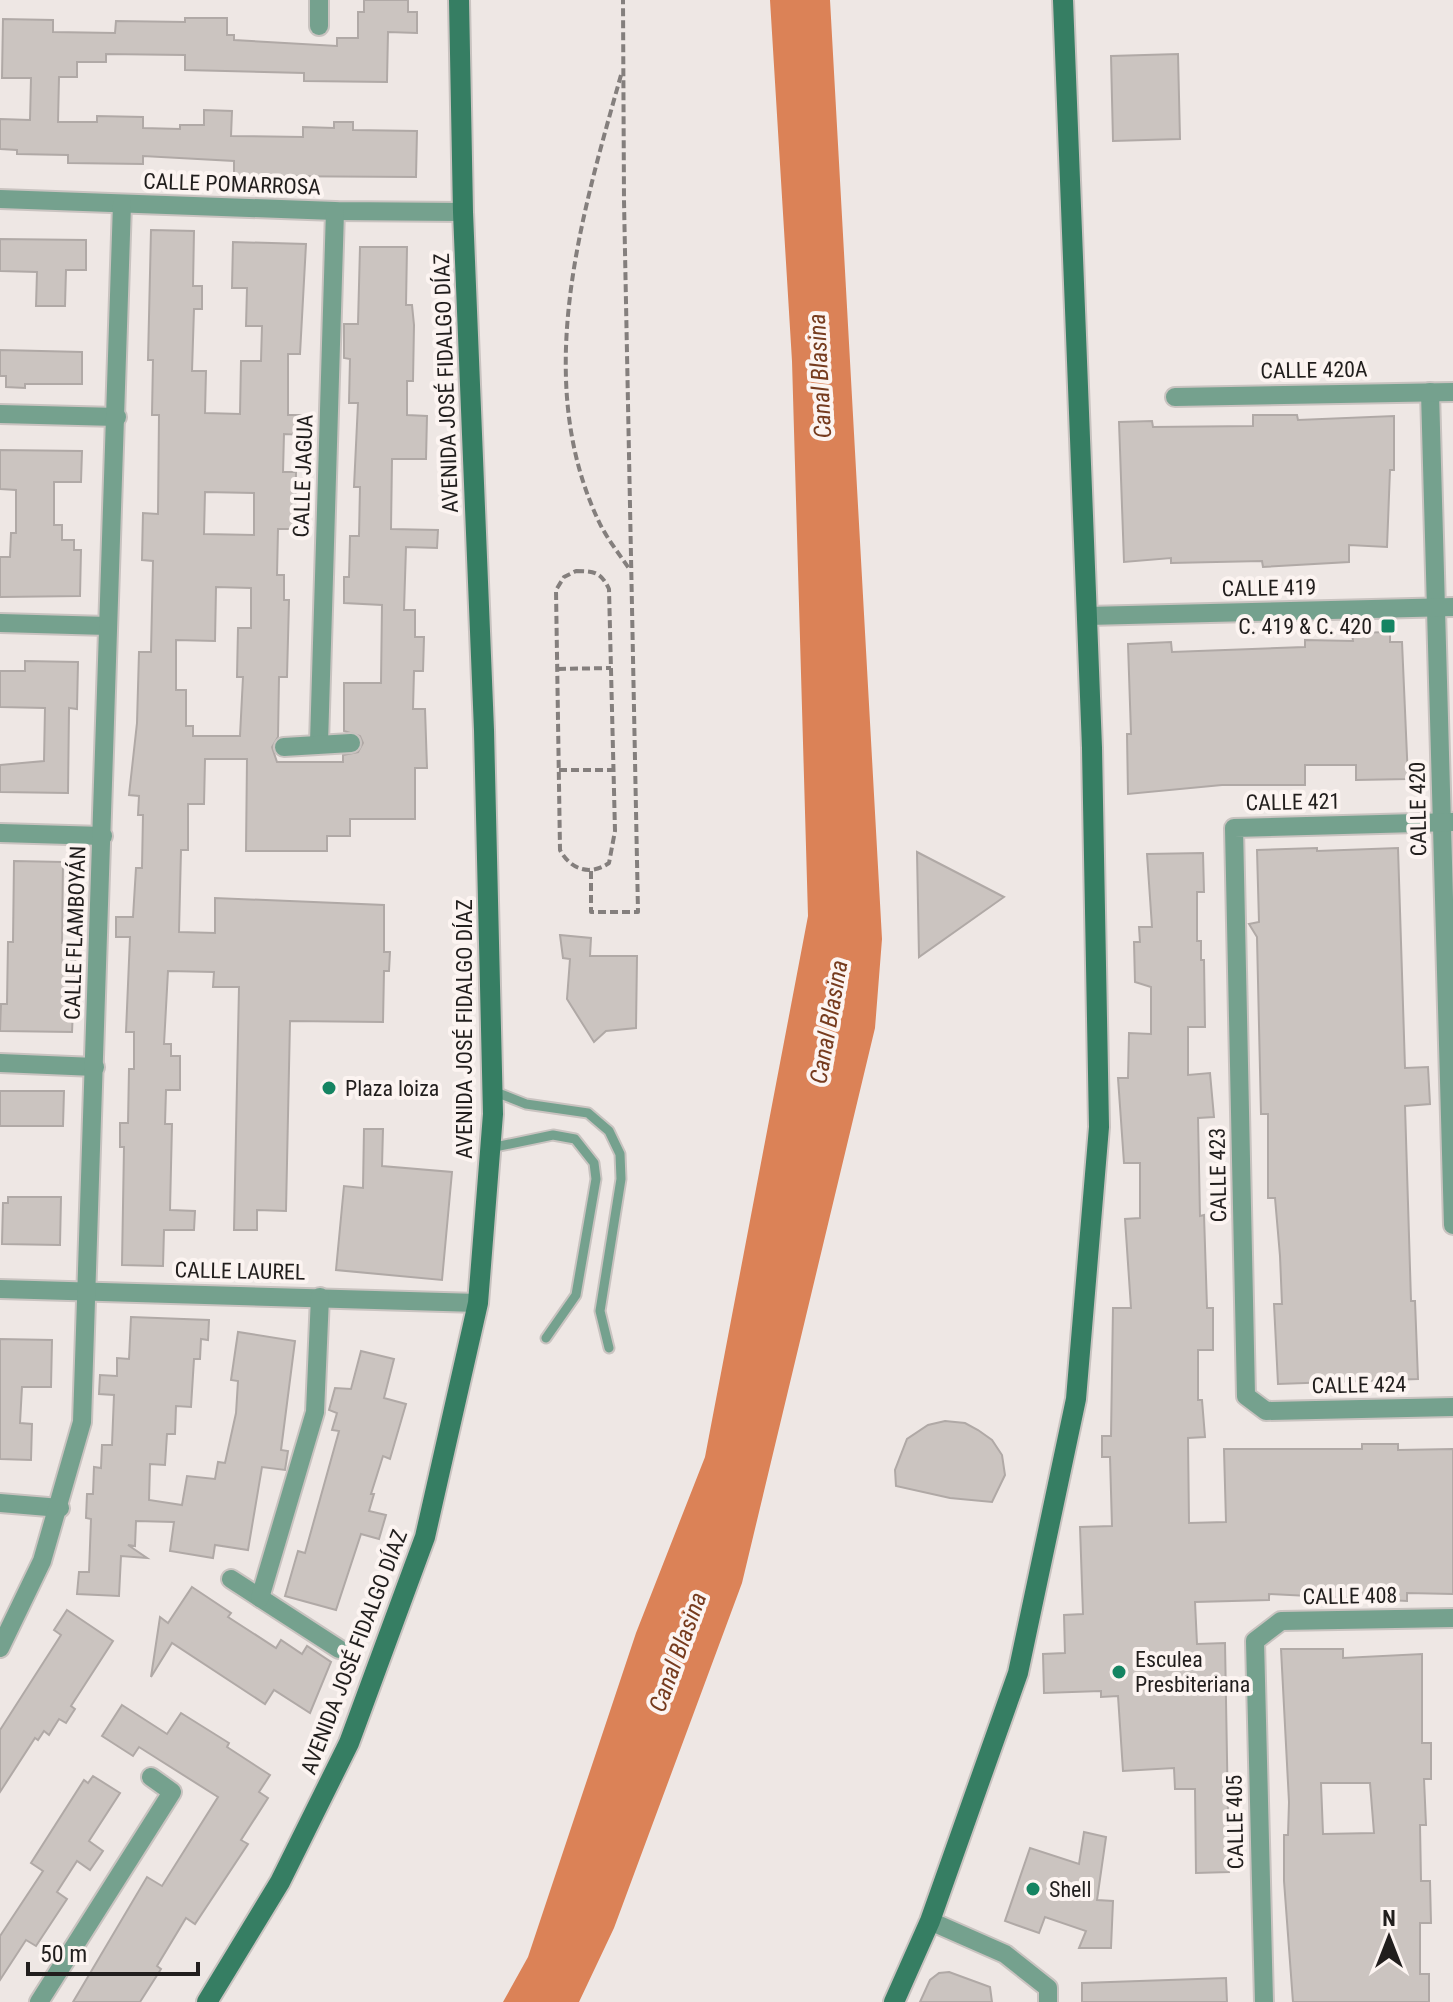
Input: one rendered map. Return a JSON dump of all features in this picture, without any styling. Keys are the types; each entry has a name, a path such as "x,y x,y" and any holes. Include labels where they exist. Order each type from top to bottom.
{"street":[{"path":"319,0 319,26"},
{"name":"AVENIDA JOSÉ FIDALGO DÍAZ","path":"207,2002 280,1882 349,1743 425,1537 478,1303 493,1091 484,730 463,212 459,0"},
{"path":"894,2002 930,1921 1018,1673 1076,1399 1099,1127 1087,616 1063,0"},
{"name":"CALLE POMARROSA","path":"0,199 335,211 463,212"},
{"name":"CALLE FLAMBOYÁN","path":"0,1648 29,1594 60,1508 82,1422 122,204"},
{"name":"CALLE JAGUA","path":"319,743 335,211"},
{"name":"CALLE 420","path":"1430,392 1445,607 1453,1225"},
{"name":"CALLE 420A","path":"1175,397 1453,392"},
{"path":"0,414 117,417"},
{"name":"CALLE 419","path":"1087,616 1445,607"},
{"path":"0,623 108,626"},
{"path":"284,747 351,743"},
{"name":"CALLE 421","path":"1237,928 1234,828 1448,822"},
{"path":"0,833 103,836"},
{"name":"CALLE 423","path":"1237,928 1246,1396 1266,1411"},
{"path":"0,1063 95,1067"},
{"name":"CALLE LAUREL","path":"0,1289 478,1303"},
{"path":"260,1598 315,1412 320,1297"},
{"name":"CALLE 424","path":"1266,1411 1453,1407"},
{"path":"0,1503 60,1508"},
{"path":"231,1579 339,1649"},
{"name":"CALLE 408","path":"1255,1641 1281,1621 1453,1618"},
{"name":"CALLE 405","path":"1255,1641 1264,2002"},
{"path":"39,2002 172,1792 151,1777"},
{"path":"930,1921 1005,1954 1048,1988 1048,2002"}],"lane":[{"path":"493,1091 526,1104 588,1113 609,1131 620,1154 621,1179 600,1311 609,1348"},
{"path":"490,1148 553,1135 575,1139 587,1149 594,1163 596,1179 576,1295 546,1338"}],"path":[{"path":"591,871 591,912 638,912 623,0"},
{"path":"623,69 598,162 574,274 565,341 566,397 579,464 601,525 631,571"},
{"path":"576,571 595,571 604,578 609,589 611,668 614,850 609,863 599,870 579,870 566,861 560,850 556,590 564,577 576,571"},
{"path":"558,669 611,668"},
{"path":"559,770 613,770"}],"water":[{"name":"Canal Blasina","path":"770,0 830,0 882,939 875,1028 742,1583 614,1928 579,2002 503,2002 528,1957 636,1633 705,1457 808,916 792,361"}],"building":[{"path":"364,0 408,0 408,12 417,12 417,33 388,32 387,82 304,81 304,73 185,70 185,55 106,54 106,62 77,62 77,77 59,77 58,122 97,122 97,116 143,117 143,128 180,129 180,125 204,125 204,110 232,111 231,136 303,137 303,127 334,128 334,122 353,122 353,130 417,131 416,177 234,176 234,161 143,156 143,164 68,163 68,155 17,154 17,150 0,149 0,119 30,120 31,78 2,78 3,19 53,20 53,32 115,33 116,21 185,22 185,18 227,18 227,35 234,35 234,40 337,46 337,38 358,38 358,12 364,12"},
{"path":"1178,54 1180,139 1113,141 1111,56"},
{"path":"151,230 194,231 193,286 202,286 202,309 194,309 192,371 206,371 205,413 240,414 241,361 261,361 262,326 246,326 247,288 232,288 233,242 306,244 300,354 288,354 288,415 304,415 304,435 284,434 283,472 296,472 295,529 278,529 277,575 284,575 284,600 289,600 287,677 279,677 278,737 272,747 277,762 343,762 343,755 358,752 363,743 360,736 344,731 344,683 381,683 382,605 344,603 344,577 349,577 350,536 359,536 360,487 354,487 358,403 349,403 350,359 344,358 344,324 358,324 360,247 407,247 406,305 412,305 414,325 413,381 407,381 407,415 427,416 426,459 392,459 391,529 438,530 437,548 406,547 404,610 415,610 415,637 424,637 423,671 414,671 413,709 425,709 427,768 415,768 415,819 350,819 350,836 327,836 327,851 246,851 247,759 205,759 204,804 188,804 188,850 181,850 179,932 215,933 215,898 384,905 384,952 390,952 389,971 384,971 383,1022 290,1021 286,1211 257,1210 257,1230 234,1230 239,987 213,987 214,972 168,971 164,1044 171,1044 171,1056 180,1056 180,1090 166,1090 165,1124 172,1124 170,1210 195,1211 194,1230 164,1230 163,1266 122,1265 124,1147 120,1147 120,1123 128,1123 129,1069 134,1069 134,1032 126,1032 130,937 116,937 116,917 133,917 136,868 142,868 143,815 138,815 139,796 129,795 137,723 139,652 151,652 153,561 142,560 143,513 158,514 159,415 152,415 153,360 148,360","holes":["205,492 254,493 254,535 204,534","216,587 251,588 251,628 238,628 237,677 243,677 240,736 193,736 193,726 186,726 186,690 176,690 176,640 215,641"]},
{"path":"0,239 86,240 86,270 66,270 65,306 36,306 37,272 0,271"},
{"path":"0,350 82,352 82,384 6,387 6,376 0,376"},
{"path":"1253,415 1297,415 1298,420 1394,416 1394,470 1390,470 1387,547 1349,545 1349,562 1263,567 1262,561 1171,563 1171,558 1124,562 1119,422 1152,421 1153,427 1253,426"},
{"path":"0,450 82,451 81,482 54,482 54,525 62,525 62,540 74,540 74,550 81,550 80,596 0,597 0,557 10,557 11,533 16,533 16,490 0,489"},
{"path":"1390,632 1390,642 1402,642 1408,779 1356,780 1356,765 1305,765 1305,785 1222,785 1128,794 1127,734 1131,734 1128,644 1171,642 1172,652 1305,647 1305,640 1353,641 1352,633"},
{"path":"25,661 78,662 77,709 69,708 68,793 0,792 0,765 44,761 45,708 0,707 0,671 25,671"},
{"path":"1317,848 1317,851 1398,848 1405,1068 1428,1067 1430,1104 1405,1106 1411,1301 1415,1301 1418,1379 1278,1384 1274,1304 1282,1304 1280,1256 1275,1198 1268,1198 1268,1114 1261,1114 1257,937 1249,924 1259,922 1257,850"},
{"path":"917,852 1004,897 919,957"},
{"path":"1203,853 1204,892 1197,892 1197,941 1201,941 1201,960 1204,960 1205,1027 1188,1027 1188,1075 1210,1073 1214,1117 1198,1118 1200,1216 1204,1215 1207,1308 1213,1308 1213,1350 1198,1350 1198,1400 1202,1400 1205,1437 1188,1438 1189,1523 1226,1522 1224,1449 1362,1449 1362,1444 1398,1444 1398,1450 1453,1449 1453,1594 1407,1593 1407,1601 1269,1594 1269,1600 1195,1602 1197,1644 1225,1643 1229,1872 1196,1873 1195,1789 1175,1789 1174,1768 1123,1771 1118,1696 1101,1697 1101,1691 1044,1693 1043,1654 1065,1653 1064,1615 1083,1614 1080,1527 1112,1526 1110,1457 1102,1457 1102,1436 1111,1436 1113,1308 1131,1308 1125,1219 1140,1218 1140,1163 1124,1163 1118,1078 1128,1078 1129,1033 1151,1034 1151,987 1135,982 1134,942 1140,942 1139,927 1152,927 1147,854"},
{"path":"14,861 63,862 62,943 76,943 72,1032 0,1031 1,1004 7,1004 8,942 13,942"},
{"path":"560,935 591,938 590,956 637,956 636,1028 606,1031 594,1042 567,999 570,959 563,958"},
{"path":"0,1091 64,1091 63,1126 0,1126"},
{"path":"364,1129 383,1129 382,1166 452,1172 442,1280 336,1270 344,1186 363,1188"},
{"path":"8,1197 61,1197 60,1245 2,1244 3,1203 8,1203"},
{"path":"131,1317 209,1320 208,1340 201,1339 200,1359 194,1359 191,1407 176,1406 175,1434 167,1434 165,1465 150,1464 149,1500 182,1505 187,1476 215,1479 218,1462 225,1463 236,1413 238,1381 231,1380 238,1332 295,1341 281,1450 288,1451 285,1470 262,1467 248,1550 215,1545 213,1558 170,1551 174,1522 136,1521 135,1546 128,1545 147,1558 121,1556 119,1596 77,1594 79,1572 89,1572 91,1519 86,1518 87,1494 93,1494 94,1467 101,1468 102,1445 112,1445 114,1395 99,1394 100,1375 117,1376 117,1358 129,1359"},
{"path":"0,1339 52,1340 51,1387 22,1387 20,1423 32,1424 31,1460 0,1459"},
{"path":"361,1351 394,1359 384,1398 406,1404 390,1459 383,1456 371,1494 374,1494 369,1511 386,1515 379,1539 361,1534 336,1610 285,1596 298,1551 305,1553 339,1431 332,1430 337,1413 329,1410 335,1388 351,1389"},
{"path":"945,1421 965,1423 978,1430 992,1440 1002,1455 1005,1475 992,1502 950,1498 896,1486 895,1470 907,1439 928,1425"},
{"path":"192,1587 231,1613 228,1617 276,1648 281,1640 302,1654 307,1646 331,1662 310,1713 274,1690 265,1704 172,1643 151,1677 160,1617 168,1623"},
{"path":"67,1610 113,1641 71,1706 75,1709 66,1723 59,1719 49,1735 44,1731 38,1740 35,1738 0,1792 0,1730 61,1635 54,1630"},
{"path":"1281,1649 1343,1649 1343,1658 1422,1654 1422,1743 1431,1743 1431,1779 1424,1779 1426,1825 1420,1825 1421,1881 1430,1881 1431,1923 1420,1923 1420,1974 1429,1974 1429,2002 1293,2002 1284,1881 1284,1835 1288,1835","holes":["1321,1783 1370,1783 1374,1833 1323,1834"]},
{"path":"122,1705 167,1734 181,1713 229,1743 227,1747 270,1775 259,1792 268,1798 241,1840 248,1844 195,1924 186,1918 157,1966 161,1969 140,2002 73,2002 147,1877 162,1886 218,1797 139,1747 133,1756 102,1736"},
{"path":"93,1776 120,1793 89,1841 103,1851 90,1870 77,1861 57,1892 67,1899 36,1946 26,1940 0,1980 0,1936 43,1871 31,1863 84,1780 88,1783"},
{"path":"1084,1832 1106,1837 1097,1900 1113,1901 1111,1948 1079,1948 1086,1931 1045,1917 1039,1933 1005,1921 1030,1848 1079,1864"},
{"path":"949,1972 990,1987 992,2002 920,2002 930,1980 939,1973"},
{"path":"1226,1978 1227,2002 1082,2002 1082,1983"}],"place":[{"name":"C. 419 & C. 420","path":"1388,626"},
{"name":"Plaza loiza","path":"329,1088"},
{"name":"Esculea Presbiteriana","path":"1119,1672"},
{"name":"Shell","path":"1033,1889"}]}
